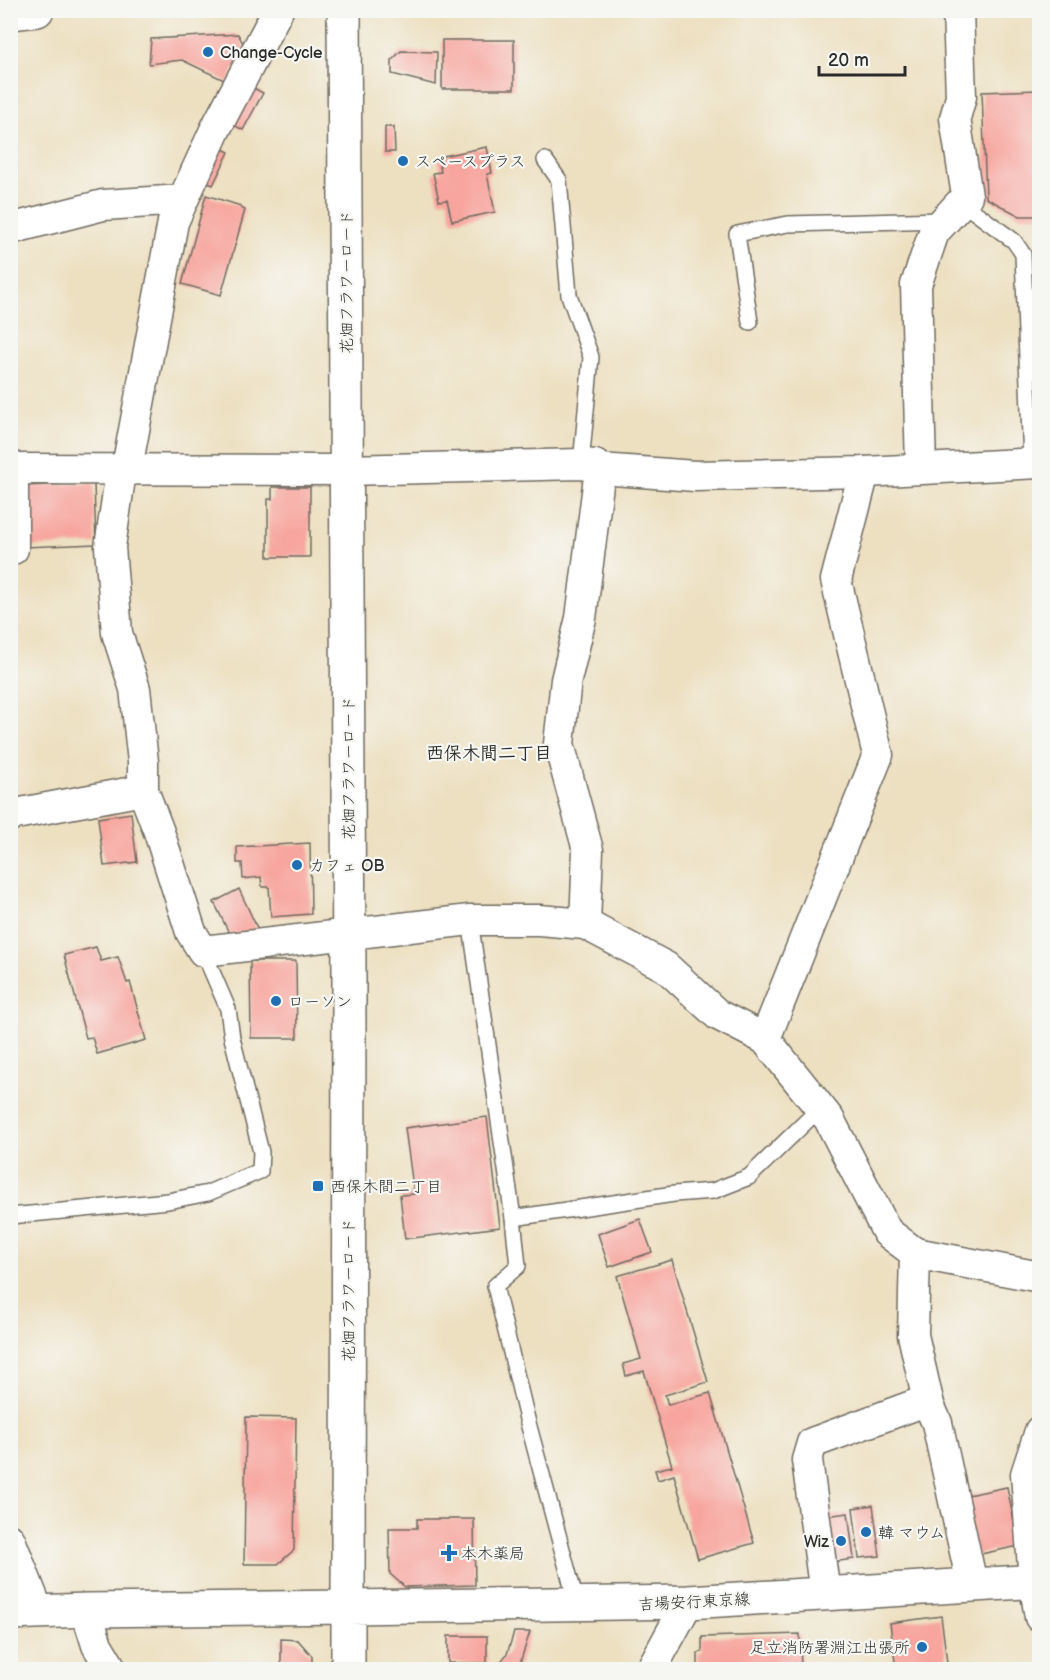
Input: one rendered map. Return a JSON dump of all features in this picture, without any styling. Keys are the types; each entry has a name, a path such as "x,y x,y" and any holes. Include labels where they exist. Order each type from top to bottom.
{"main road":[{"path":"10,13 37,10"},
{"name":"花畑フラワーロード","path":"344,10 349,936 348,1670"},
{"name":"吉場安行東京線","path":"24,1612 688,1602 1037,1581"}],"street":[{"path":"278,10 216,128 173,222 129,457 120,478 110,547 117,633 135,689 143,762 143,790 159,831 191,932 203,951 319,936 349,936 470,920 500,918 585,924 666,967 718,1015 765,1039 829,1119 887,1232 915,1253 1040,1277"},
{"path":"921,468 916,285 934,232 967,196 955,118 961,97 958,10"},
{"path":"10,229 103,205 183,200"},
{"path":"10,550 13,549 12,467 347,470 591,466 695,476 864,472 1035,463"},
{"path":"585,924 588,850 559,744 566,680 581,618 591,466"},
{"path":"765,1039 878,755 836,580 864,472"},
{"path":"10,815 143,790"},
{"path":"915,1253 913,1335 928,1400 937,1423 972,1584"},
{"path":"825,1594 807,1460 812,1443 928,1400"},
{"path":"1040,1431 1026,1474 1040,1617"},
{"path":"10,1540 24,1612"},
{"path":"651,1670 688,1602"},
{"path":"86,1610 97,1644 112,1670"}],"lane":[{"path":"545,160 559,180 569,295 591,357 591,466"},
{"path":"750,322 737,234 788,224 953,211 1014,241 1023,254 1035,463"},
{"path":"470,920 518,1266 495,1286 527,1419 577,1605"},
{"path":"10,1216 168,1202 208,1192 260,1171 261,1152 232,1038 228,1009 203,951"},
{"path":"513,1218 674,1194 713,1191 749,1177 820,1108"}],"building":[{"path":"238,34 245,47 228,82 182,60 149,64 151,39"},
{"path":"442,40 514,40 514,89 442,89"},
{"path":"401,51 437,52 436,85 392,74 392,60"},
{"path":"248,85 263,93 243,130 228,122"},
{"path":"1040,90 1040,216 1020,216 986,198 982,92"},
{"path":"385,127 394,127 395,152 385,152"},
{"path":"217,146 229,152 213,185 201,180"},
{"path":"487,147 492,173 487,174 495,212 452,221 447,200 439,201 433,173 441,172 438,157"},
{"path":"206,195 241,206 245,210 221,295 182,284"},
{"path":"94,483 96,544 25,547 23,486"},
{"path":"272,487 310,487 310,557 268,557 268,499 272,499"},
{"path":"131,813 137,862 104,866 98,818"},
{"path":"310,843 311,914 271,917 269,887 262,887 261,877 243,879 242,863 237,863 237,847"},
{"path":"239,889 259,932 230,935 214,902"},
{"path":"96,947 101,961 118,957 127,983 130,982 146,1040 97,1054 92,1037 86,1038 64,955"},
{"path":"250,961 296,961 297,1038 251,1038"},
{"path":"487,1117 500,1227 405,1239 400,1195 414,1194 405,1128"},
{"path":"640,1219 652,1252 609,1267 598,1234"},
{"path":"672,1260 708,1382 665,1395 668,1405 710,1393 754,1543 698,1559 674,1475 658,1480 655,1470 672,1466 644,1371 626,1376 623,1364 641,1359 617,1276"},
{"path":"246,1417 296,1418 294,1550 278,1564 244,1564"},
{"path":"1007,1487 1019,1546 976,1555 963,1496"},
{"path":"873,1505 880,1556 859,1558 853,1508"},
{"path":"848,1513 854,1559 832,1562 826,1516"},
{"path":"417,1519 474,1519 475,1585 405,1587 390,1574 389,1528 417,1528"},
{"path":"941,1616 948,1670 896,1670 890,1623"},
{"path":"514,1632 530,1632 519,1666 516,1670 494,1670 507,1654"},
{"path":"800,1634 801,1670 698,1670 698,1653 702,1652 702,1637"},
{"path":"448,1636 487,1636 487,1663 448,1663"},
{"path":"281,1639 298,1640 312,1656 312,1670 281,1670"}],"place":[{"name":"Change-Cycle","path":"208,52"},
{"name":"スペースプラス","path":"403,161"},
{"name":"カフェ OB","path":"297,865"},
{"name":"ローソン","path":"276,1001"},
{"name":"西保木間二丁目","path":"318,1186"},
{"name":"韓 マウム","path":"866,1532"},
{"name":"Wiz","path":"841,1541"},
{"name":"本木薬局","path":"449,1553"},
{"name":"足立消防署淵江出張所","path":"922,1647"}],"district":[{"name":"西保木間二丁目","path":"489,753"}]}
